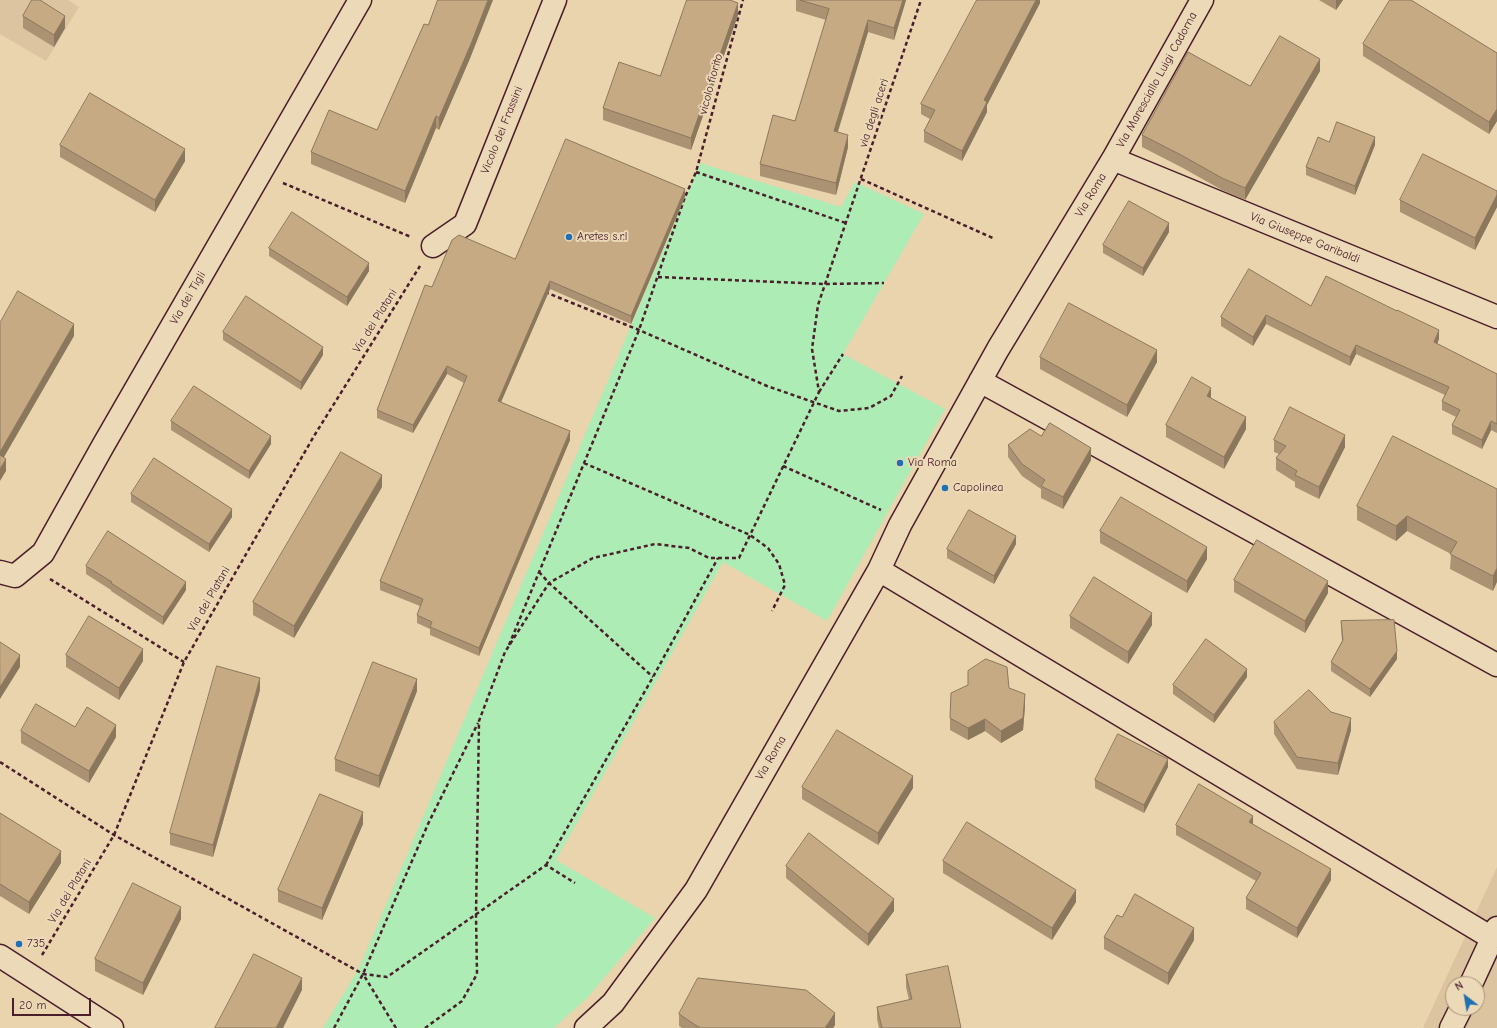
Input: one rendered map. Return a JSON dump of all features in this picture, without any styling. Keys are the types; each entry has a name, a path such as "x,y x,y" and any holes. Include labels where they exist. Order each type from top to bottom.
{"street":[{"name":"Via dei Tigli","path":"0,572 15,576 43,553 360,0"},
{"name":"Vicolo dei Frassini","path":"433,246 465,224 555,0"},
{"name":"Via Maresciallo Luigi Cadorna","path":"1113,159 1202,0"},
{"name":"Via Giuseppe Garibaldi","path":"1113,159 1497,317"},
{"name":"Via Roma","path":"595,1025 613,1003 696,890 879,570 903,519 980,381 1113,159"},
{"path":"980,381 1497,665"},
{"path":"879,570 1495,933 1476,976"},
{"path":"0,956 112,1028"},
{"path":"1451,1028 1456,1016"}],"path":[{"name":"vicolo fiorito","path":"505,652 639,330 685,197 696,172 743,0"},
{"name":"via degli aceri","path":"818,392 812,349 818,305 921,0"},
{"path":"696,172 846,223"},
{"path":"260,173 433,246"},
{"path":"861,179 994,239"},
{"name":"Via dei Platani","path":"30,976 114,834 184,662 314,436 433,246"},
{"path":"658,277 825,284 884,283"},
{"path":"543,291 639,330 767,386 839,411 869,408 891,396 902,376"},
{"path":"334,1028 363,974 428,824 479,721 505,652 549,583 593,558 655,544 689,548 709,558 739,558 818,392 843,354"},
{"path":"584,463 750,535 768,548 779,564 785,585 772,611"},
{"path":"783,466 903,519"},
{"path":"0,762 114,834 363,974 387,977 546,865 653,677 718,558"},
{"path":"28,565 184,662"},
{"path":"539,572 549,583 653,677"},
{"path":"425,1028 462,1001 477,974 476,915 479,721"},
{"path":"546,865 575,883"},
{"path":"363,974 396,1028"}],"shaded area":[{"path":"0,0 68,0 79,7 46,61 0,34"},
{"path":"1497,867 1497,1028 1423,1028 1445,980 1445,1016 1485,1016 1485,976 1447,976"}],"green space":[{"path":"700,163 841,207 855,182 924,214 843,354 945,409 827,621 723,562 556,860 655,918 588,997 554,1028 323,1028 359,968"}],"building":[{"path":"32,0 40,0 65,16 54,35 23,16"},
{"path":"438,0 488,0 439,118 436,116 405,191 311,152 329,110 377,130 424,24 428,25"},
{"path":"687,0 730,0 738,3 691,138 603,108 619,62 660,76"},
{"path":"800,0 903,0 894,28 868,20 834,131 848,135 836,183 760,164 773,115 795,121 829,9"},
{"path":"977,0 1036,0 984,100 987,102 962,151 924,131 935,110 921,104"},
{"path":"1390,0 1411,0 1497,53 1497,109 1489,122 1363,44"},
{"path":"1280,36 1320,59 1245,188 1222,178 1142,135 1188,52 1250,86"},
{"path":"90,93 185,149 155,200 60,145"},
{"path":"1337,122 1375,137 1355,186 1306,167 1318,137 1329,142"},
{"path":"566,139 685,189 631,316 550,281 498,401 570,431 479,648 430,627 432,622 417,615 423,599 380,581 467,376 447,366 413,425 377,410 425,285 432,287 452,240 459,235 515,259"},
{"path":"1423,154 1497,191 1497,195 1475,238 1400,200"},
{"path":"1129,201 1169,223 1143,268 1103,245"},
{"path":"292,212 369,263 347,297 269,248"},
{"path":"1249,269 1311,306 1326,276 1439,330 1434,342 1497,374 1497,424 1491,421 1482,440 1452,425 1460,410 1442,401 1449,387 1356,345 1350,357 1266,315 1253,337 1221,317"},
{"path":"18,291 74,324 0,452 0,323"},
{"path":"246,296 323,347 301,382 223,332"},
{"path":"1069,303 1157,350 1127,405 1040,357"},
{"path":"1192,377 1211,388 1207,396 1246,417 1224,457 1166,425"},
{"path":"194,386 271,436 249,471 171,421"},
{"path":"1290,407 1345,435 1319,487 1295,475 1297,471 1276,458 1286,446 1274,440"},
{"path":"1050,423 1091,448 1063,497 1041,486 1045,480 1022,464 1008,445 1030,429 1041,436"},
{"path":"1393,436 1497,489 1497,568 1493,576 1450,554 1457,542 1407,516 1396,526 1357,506"},
{"path":"341,452 382,475 294,626 253,602"},
{"path":"0,455 6,459 0,469"},
{"path":"154,458 232,509 209,544 131,494"},
{"path":"1121,497 1207,547 1187,581 1100,531"},
{"path":"969,510 1016,536 994,576 947,549"},
{"path":"108,531 186,582 163,617 86,566"},
{"path":"1257,540 1328,581 1305,621 1234,580"},
{"path":"1094,577 1152,613 1128,652 1070,616"},
{"path":"89,616 143,649 119,688 66,655"},
{"path":"1394,620 1397,651 1370,689 1331,662 1343,640 1341,621"},
{"path":"1206,639 1247,669 1214,715 1173,685"},
{"path":"0,642 20,655 0,687"},
{"path":"986,659 1007,667 1009,688 1025,694 1023,718 1001,731 985,719 968,728 950,718 951,693 968,685 968,671"},
{"path":"373,662 417,679 379,776 335,759"},
{"path":"217,666 260,678 213,845 170,833"},
{"path":"1309,690 1331,712 1351,718 1338,763 1297,757 1274,722"},
{"path":"36,704 75,727 87,707 116,725 89,771 21,731"},
{"path":"837,730 913,776 878,833 802,787"},
{"path":"1118,734 1168,759 1144,805 1095,780"},
{"path":"1199,784 1253,816 1249,822 1331,869 1297,928 1246,898 1261,873 1176,825"},
{"path":"320,794 363,812 322,908 278,890"},
{"path":"0,813 61,851 29,902 0,884"},
{"path":"967,822 1076,890 1052,928 943,861"},
{"path":"809,833 894,899 868,934 786,866"},
{"path":"133,883 181,907 143,983 95,959"},
{"path":"1135,894 1194,928 1168,973 1104,937 1117,915 1122,917"},
{"path":"254,954 302,978 276,1028 215,1028"},
{"path":"948,966 961,1028 882,1028 877,1007 912,999 906,975"},
{"path":"698,978 806,990 835,1013 825,1028 700,1028 679,1014"}],"place":[{"name":"Aretes s.r.l","path":"569,237"},
{"name":"Via Roma","path":"900,463"},
{"name":"Capolinea","path":"945,488"},
{"name":"735","path":"19,944"}]}
